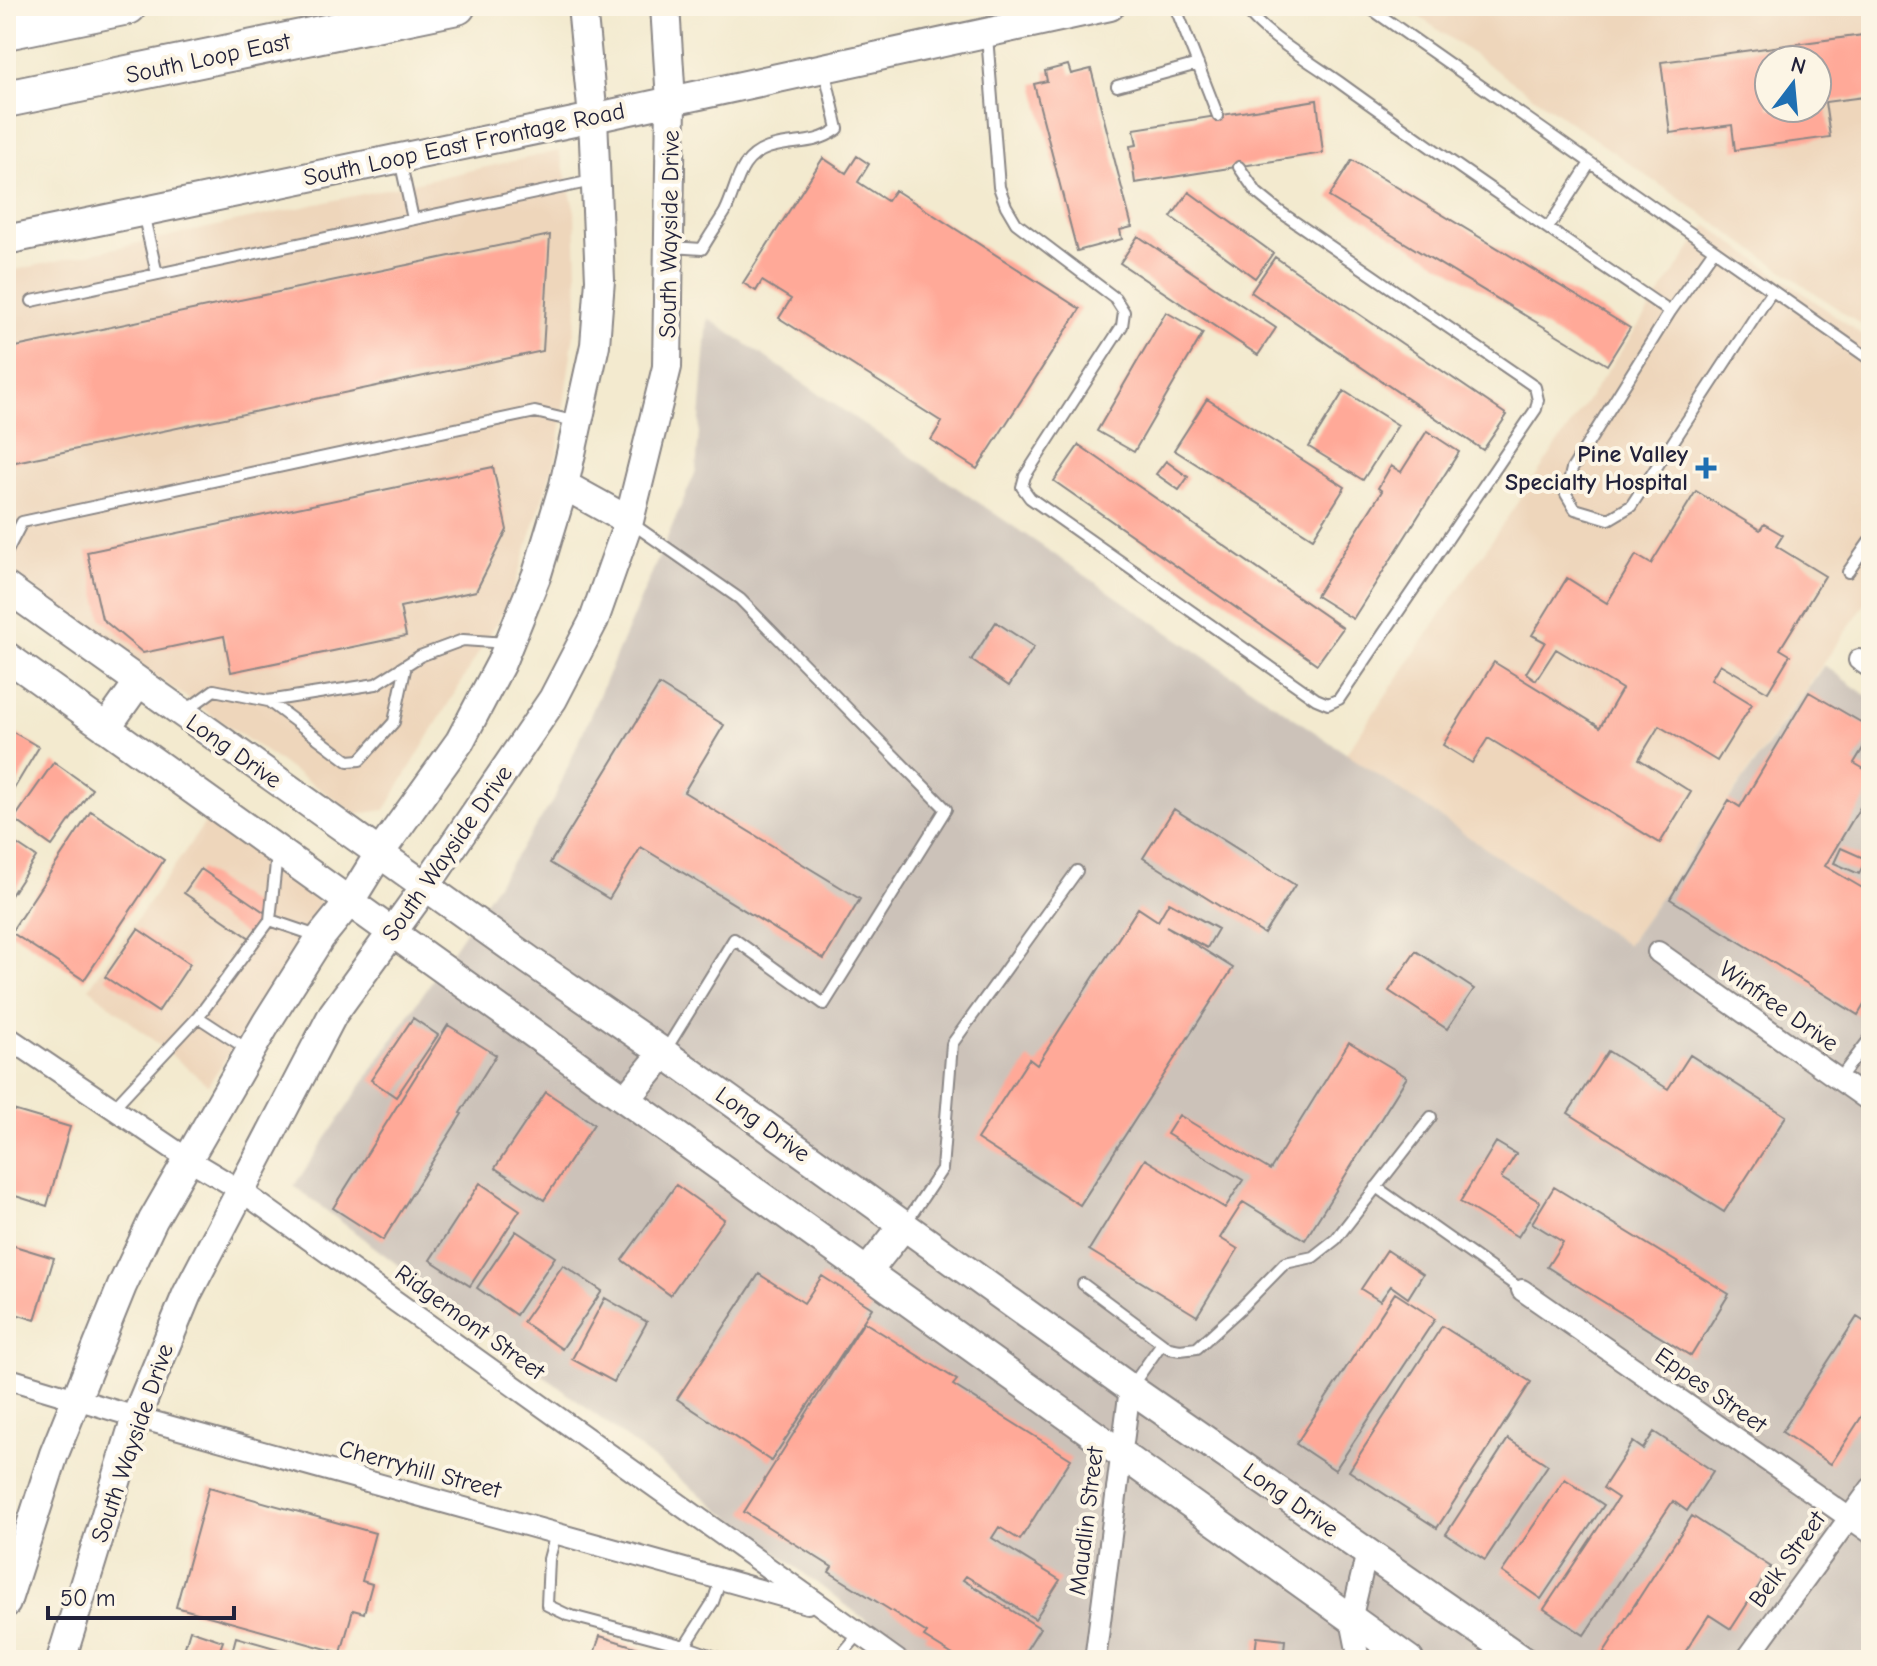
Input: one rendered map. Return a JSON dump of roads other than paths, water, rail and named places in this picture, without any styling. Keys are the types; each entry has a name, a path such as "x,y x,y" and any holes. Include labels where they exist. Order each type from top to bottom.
{"highway":[{"path":"6,31 128,6"},
{"name":"South Loop East","path":"6,99 457,6"}],"main road":[{"path":"6,1603 54,1454 122,1286 153,1220 250,1051 320,938 350,901 379,854 460,741 509,644 537,574 580,423 595,345 600,280 593,118 582,6"},
{"name":"South Wayside Drive","path":"61,1660 136,1417 187,1294 240,1190 333,1014 425,887 553,699 594,620 629,521 667,367 671,101 665,6"},
{"name":"South Loop East Frontage Road","path":"6,240 1110,6"},
{"path":"564,485 629,521"},
{"name":"Long Drive","path":"6,587 1130,1388 1522,1660"},
{"path":"6,656 1409,1660"},
{"path":"106,728 138,683"},
{"path":"626,1099 664,1053"},
{"path":"867,1272 904,1225"}],"street":[{"name":"Winfree Drive","path":"1658,952 1871,1102"},
{"name":"Ridgemont Street","path":"6,1036 188,1159 240,1190 897,1660"},
{"name":"Eppes Street","path":"1522,1290 1871,1533"},
{"name":"Cherryhill Street","path":"6,1378 136,1417 820,1606"},
{"name":"Maudlin Street","path":"1095,1660 1130,1388"},
{"name":"Belk Street","path":"1746,1660 1871,1488"},
{"path":"1359,1660 1351,1620 1367,1552"}],"lane":[{"path":"1175,6 1218,116"},
{"path":"1244,6 1249,15 1286,44 1670,312"},
{"path":"1367,6 1871,360"},
{"path":"987,34 999,187 1006,206 1016,223 1115,298 1124,312 1122,326 1025,476 1022,487 1030,498 1316,699 1328,704 1339,699 1536,409 1538,400 1535,387 1279,211 1257,193 1239,167"},
{"path":"1117,86 1198,64"},
{"path":"669,247 702,249 726,210 737,178 752,155 771,147 824,139 838,129 824,68"},
{"path":"399,158 413,219"},
{"path":"1548,228 1590,163"},
{"path":"32,301 594,181"},
{"path":"143,211 157,274"},
{"path":"1714,250 1670,312 1625,389 1572,469 1566,494 1575,509 1609,519 1631,506 1772,291"},
{"path":"6,553 22,522 535,412 580,423"},
{"path":"629,521 740,599 946,809 824,1004 734,939 664,1053"},
{"path":"1848,572 1871,539"},
{"path":"181,713 214,690 268,701 376,684 420,656 463,640 509,644"},
{"path":"268,701 348,761 360,760 394,722 406,665"},
{"path":"113,1108 198,1017 270,920 278,849"},
{"path":"904,1225 942,1169 952,1044 1077,871"},
{"path":"270,920 320,938"},
{"path":"198,1017 250,1051"},
{"path":"1839,1079 1871,1037"},
{"path":"1083,1284 1162,1343 1180,1350 1197,1348 1285,1263 1313,1257 1336,1239 1431,1117"},
{"path":"1376,1187 1522,1290"},
{"path":"1130,1388 1162,1343"},
{"path":"556,1533 549,1559 547,1605 568,1615 685,1646 724,1660"},
{"path":"685,1646 713,1602 721,1579"},
{"path":"837,1660 859,1634"}],"place":[{"name":"Pine Valley Specialty Hospital","path":"1706,468"}]}
